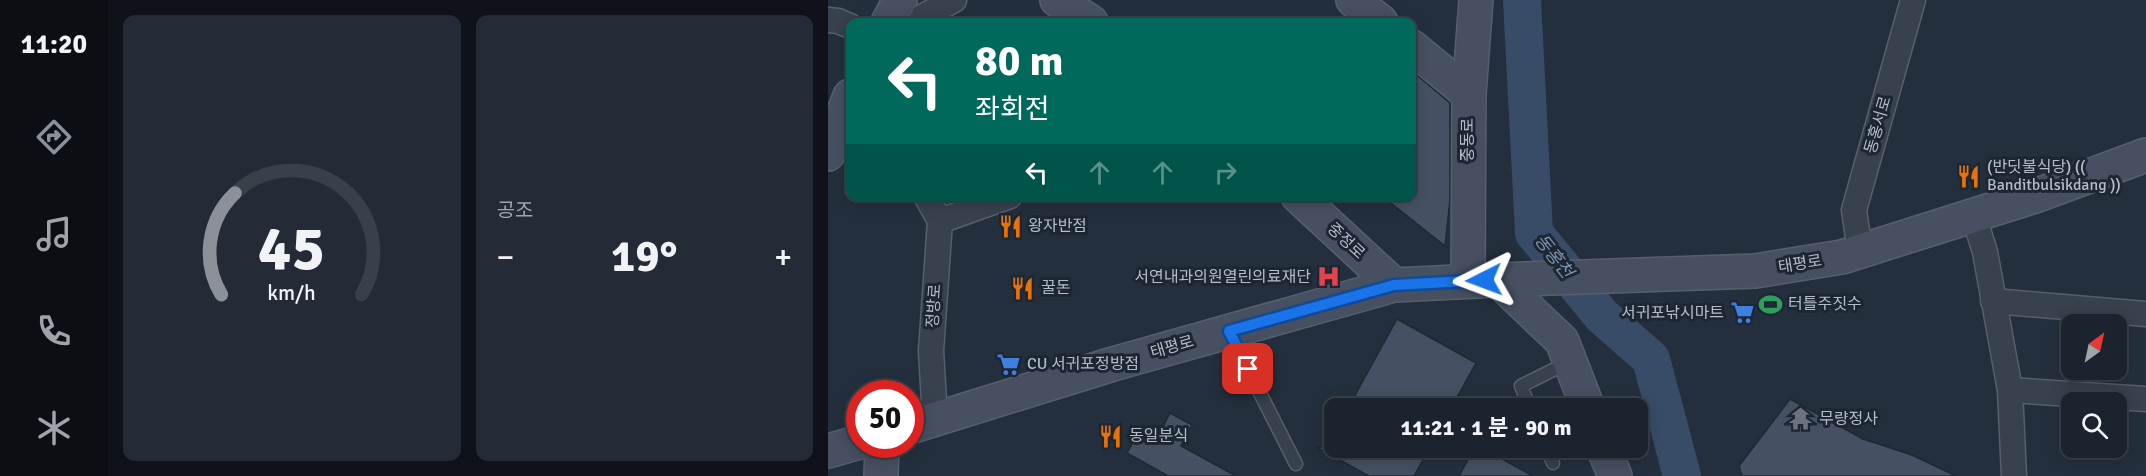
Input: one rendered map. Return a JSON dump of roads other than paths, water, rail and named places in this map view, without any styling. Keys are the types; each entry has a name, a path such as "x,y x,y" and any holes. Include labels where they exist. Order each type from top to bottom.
{"main road":[{"path":"890,18 900,0"},
{"path":"1057,0 1085,18"},
{"path":"1353,0 1376,18"},
{"name":"중동로","path":"1476,0 1469,94 1492,280"},
{"path":"1416,50 1469,94"},
{"path":"828,154 846,107"},
{"name":"태평로","path":"924,423 1106,366 1394,285 1755,271 1842,257 1974,217 2146,155"},
{"name":"중정로","path":"1303,201 1394,285"},
{"path":"1492,280 1562,341 1584,398"},
{"path":"828,451 846,446"},
{"path":"881,476 882,458"},
{"path":"1608,458 1615,476"}],"street":[{"path":"920,18 954,0"},
{"name":"동홍서로","path":"1860,252 1854,210 1913,0"},
{"path":"828,20 846,24"},
{"path":"828,110 846,94"},
{"path":"929,201 940,221 996,201"},
{"path":"1974,217 1985,252 2010,390 2014,476"},
{"name":"정방로","path":"924,414 940,221"},
{"path":"1993,301 2146,314"},
{"path":"2010,390 2146,399"}],"lane":[{"path":"1229,331 1296,464"},
{"path":"1526,398 1521,386 1570,361"},
{"path":"1551,458 1553,463"}],"waterway":[{"name":"동홍천","path":"1522,0 1534,233 1602,316 1651,359 1682,476"}],"place":[{"name":"(반딧불식당) (( Banditbulsikdang ))","path":"1969,176"},
{"name":"왕자반점","path":"1010,226"},
{"name":"서연내과의원열린의료재단","path":"1329,277"},
{"name":"꿀돈","path":"1023,288"},
{"name":"터틀주짓수","path":"1770,304"},
{"name":"서귀포낚시마트","path":"1742,313"},
{"name":"CU 서귀포정방점","path":"1009,364"},
{"name":"무량정사","path":"1801,419"},
{"name":"동일분식","path":"1111,436"}]}
